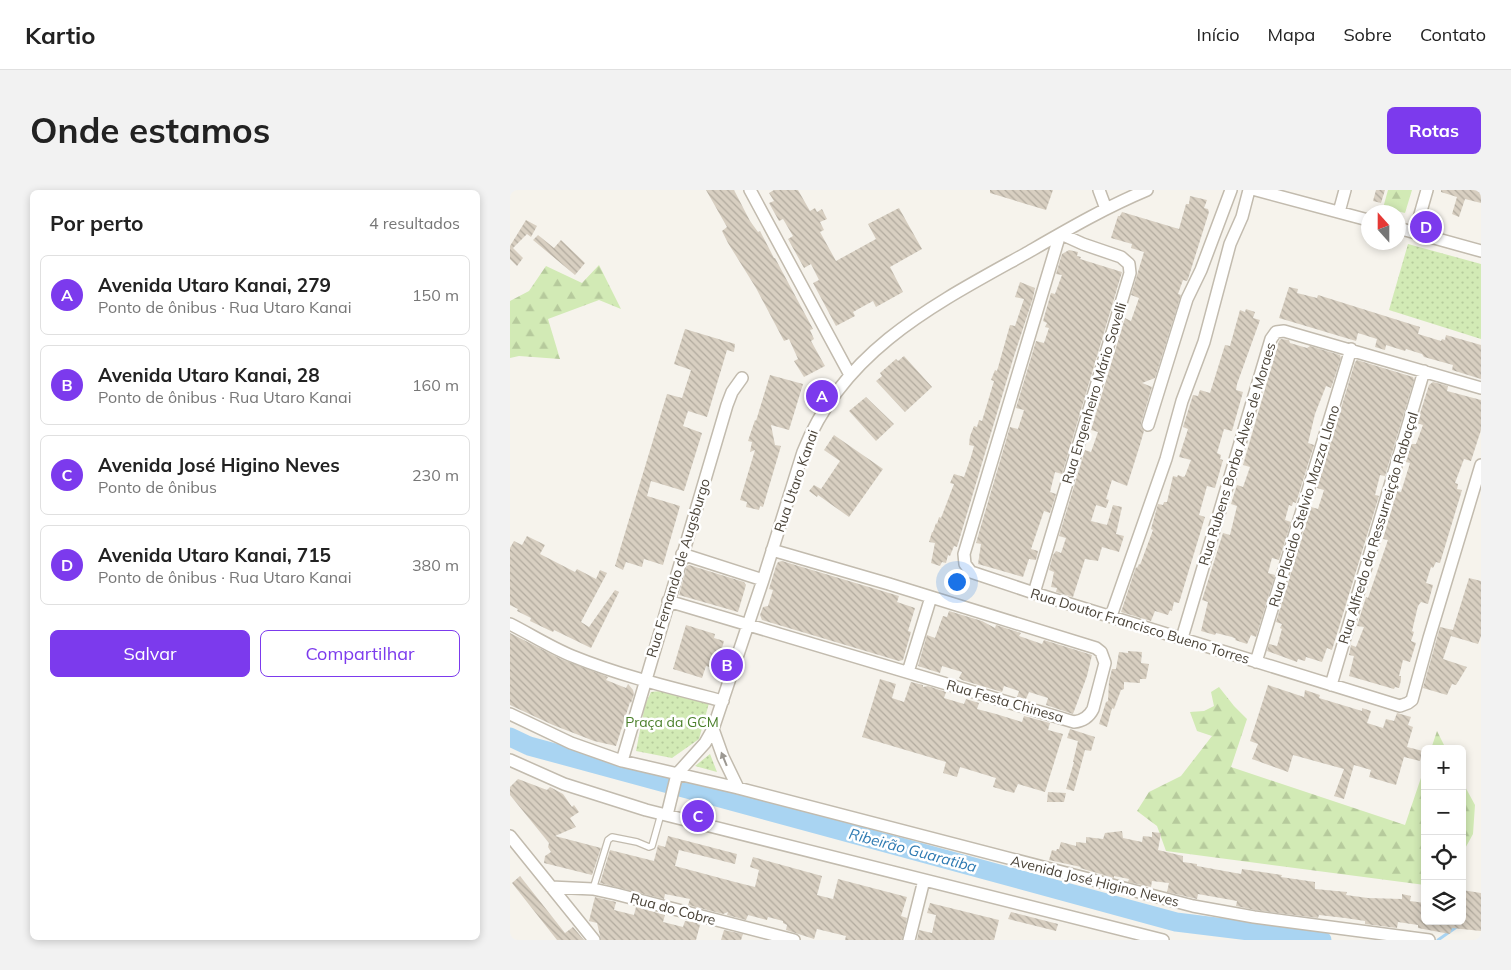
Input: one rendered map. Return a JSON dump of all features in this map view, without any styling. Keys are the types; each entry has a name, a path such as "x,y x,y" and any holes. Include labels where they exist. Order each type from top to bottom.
{"street":[{"path":"750,190 850,375"},
{"path":"1099,190 1106,208"},
{"name":"Rua Utaro Kanai","path":"676,779 713,730 811,431 850,375 897,330 954,293 1106,208 1147,190"},
{"path":"1148,425 1187,299 1231,190"},
{"path":"1111,616 1166,458 1182,402 1204,342 1230,244 1242,217 1249,190"},
{"path":"1339,212 1345,190"},
{"path":"1415,232 1427,190"},
{"path":"1262,191 1361,218"},
{"path":"1406,230 1481,251"},
{"name":"Rua Doutor Francisco Bueno Torres","path":"1060,234 964,554 965,564 971,572 1400,706 1408,704 1412,700 1481,465"},
{"name":"Rua Engenheiro Mário Savelli","path":"1034,593 1130,273 1129,264 1122,257 1060,234"},
{"name":"Rua Rubens Borba Alves de Moraes","path":"1182,638 1273,335 1279,330 1284,330 1481,388"},
{"name":"Rua Placido Stelvio Mazza Llano","path":"1256,662 1352,349"},
{"name":"Rua Alfredo da Ressurreição Rabaçal","path":"1331,685 1424,371"},
{"name":"Rua Fernando de Augsburgo","path":"622,761 727,405 732,392 742,378"},
{"name":"Rua Festa Chinesa","path":"668,601 1074,722 1090,715 1098,693 1105,663 1101,652 1096,648 931,596 772,550"},
{"path":"682,554 763,580"},
{"path":"908,672 931,596"},
{"path":"510,624 570,655 645,681 723,701"},
{"name":"Avenida José Higino Neves","path":"510,714 571,743 676,779 738,788 1193,906 1254,917 1429,940"},
{"path":"713,730 723,757 738,788"},
{"path":"510,760 564,784 606,798 666,811 924,880 1162,940"},
{"path":"666,811 676,779"},
{"path":"510,836 594,940"},
{"path":"909,940 924,880"},
{"name":"Rua do Cobre","path":"551,887 593,890 616,894 794,940"}],"lane":[{"path":"593,890 608,840 612,837 649,847 652,846 666,811"}],"green space":[{"path":"1388,190 1412,190 1406,210 1406,205 1384,205"},
{"path":"1408,244 1481,264 1481,339 1389,310"},
{"path":"599,265 621,309 599,300 548,319 560,359 519,356 510,358 510,301 529,291 546,266 582,283"},
{"path":"1219,687 1247,719 1231,767 1405,825 1421,778 1421,884 1166,851 1157,826 1137,811 1149,792 1181,776 1212,736 1197,731 1190,712 1204,711 1214,706 1211,692"},
{"name":"Praça da GCM","path":"675,691 709,703 699,739 672,758 636,751 645,705 651,692"},
{"path":"1437,731 1444,745 1432,745"},
{"path":"710,754 717,772 695,766"},
{"path":"1466,788 1475,805 1473,834 1466,847"}],"building":[{"path":"706,190 734,190 750,221 758,232 760,231 813,329 810,330 814,339 811,341 825,366 804,377 794,361 798,359 789,339 784,341 756,288 728,243 722,231 727,227"},
{"path":"774,190 798,190 810,211 815,208 817,212 822,209 827,219 820,222 824,230 820,232 836,261 876,239 868,224 899,208 922,249 890,267 903,292 876,307 873,301 853,312 855,316 836,326 813,283 819,280 811,264 804,268 788,239 793,236 783,219 779,221 769,203 774,201 769,193"},
{"path":"990,190 1053,190 1046,210 990,193"},
{"path":"1376,190 1385,190 1381,203 1373,201"},
{"path":"1441,190 1481,190 1481,203 1465,199 1459,217 1452,214 1457,197 1441,192"},
{"path":"1190,196 1207,200 1204,208 1208,209 1209,212 1188,279 1187,281 1183,280 1178,294 1181,295 1155,378 1142,383 1152,387 1141,423 1144,431 1139,448 1127,486 1112,480 1106,499 1109,500 1106,508 1096,505 1091,521 1107,525 1113,505 1122,507 1116,534 1124,536 1119,552 1102,547 1098,561 1085,559 1073,597 1056,592 1057,588 1051,587 1054,572 1049,570 1053,555 1056,551 1061,553 1066,538 1059,536 1085,450 1091,452 1098,432 1091,430 1125,318 1131,321 1139,298 1131,295 1144,252 1131,248 1132,244 1111,238 1118,216 1122,212 1179,229 1186,204 1189,204"},
{"path":"526,220 537,226 531,237 527,234 513,248 523,258 517,266 510,259 510,246"},
{"path":"538,235 554,248 561,240 585,263 575,275 533,240"},
{"path":"1069,250 1078,252 1077,256 1081,257 1080,259 1122,272 1062,474 1055,472 1050,492 1056,494 1050,513 1044,511 1031,549 1038,551 1036,560 1029,559 1023,577 978,564 981,544 976,543 1010,427 1018,429 1024,410 1016,408 1036,341 1044,343 1049,328 1045,327 1047,323 1043,321 1051,293 1055,294 1062,275 1056,274 1062,254"},
{"path":"1020,282 1035,288 1033,298 957,547 954,546 950,556 948,555 946,563 942,562 940,566 931,563 935,543 929,542 939,517 941,518 954,484 950,483 954,474 964,477 971,457 974,446 969,445 970,436 974,426 977,427 979,420 982,421 994,381 991,380 995,370 997,371 1010,325 1015,326 1024,299 1015,297"},
{"path":"1289,287 1298,289 1297,293 1317,298 1318,295 1420,327 1418,334 1441,341 1442,339 1445,340 1446,335 1481,345 1481,379 1452,370 1453,365 1424,357 1422,354 1406,349 1405,351 1386,345 1385,350 1375,347 1377,339 1358,333 1356,341 1279,318"},
{"path":"1246,309 1255,312 1253,318 1260,320 1237,384 1236,390 1243,392 1232,431 1224,429 1217,453 1221,455 1220,459 1223,460 1215,488 1207,486 1199,515 1205,517 1179,603 1174,602 1172,611 1170,610 1168,615 1155,611 1151,621 1121,612 1136,567 1140,565 1153,530 1151,529 1158,504 1163,505 1164,502 1167,502 1173,476 1185,476 1191,460 1179,457 1188,429 1183,427 1193,395 1198,396 1200,390 1210,393 1225,345 1230,346 1240,310 1245,312"},
{"path":"685,329 735,344 734,352 727,350 707,417 688,411 683,426 702,433 684,491 651,481 647,496 680,506 663,565 644,559 642,567 626,562 623,570 615,566 667,394 682,398 691,370 674,364"},
{"path":"1281,339 1289,340 1290,343 1307,348 1310,346 1340,355 1341,358 1331,388 1326,386 1315,414 1308,443 1314,445 1296,503 1293,502 1292,506 1289,505 1285,520 1291,522 1279,560 1272,558 1268,573 1275,575 1256,637 1251,635 1247,644 1232,637 1201,631 1208,602 1202,600 1223,533 1230,535 1237,506 1231,504 1237,485 1243,487 1250,467 1243,465"},
{"path":"904,356 932,387 905,412 876,381 882,376 880,373 896,359 898,361"},
{"path":"1357,360 1413,377 1414,380 1385,476 1380,475 1375,495 1379,496 1332,650 1327,648 1322,662 1306,657 1305,661 1298,659 1297,662 1267,651 1269,644 1277,646 1282,624 1276,622 1311,507 1318,509 1324,490 1317,488"},
{"path":"770,375 803,384 789,430 771,425 775,445 781,446 763,507 760,506 759,510 746,507 747,502 740,500 755,450 750,452 752,442 748,441"},
{"path":"1433,382 1448,386 1447,391 1481,400 1481,430 1471,461 1464,459 1455,483 1458,484 1457,489 1462,490 1440,563 1436,562 1433,568 1431,567 1426,583 1433,585 1428,604 1421,602 1418,606 1411,641 1416,643 1410,662 1403,660 1399,676 1401,676 1401,680 1399,688 1395,687 1394,689 1349,676 1354,656 1349,655 1351,645 1356,647 1364,627 1357,626 1388,540 1383,539 1397,491 1401,492 1410,463 1406,462 1411,444 1416,444 1423,425 1417,423 1429,385"},
{"path":"866,397 894,424 876,441 849,411"},
{"path":"834,435 883,469 849,517 818,495 817,497 809,491 814,485 821,489 840,461 824,450"},
{"path":"527,536 545,545 540,554 575,572 577,569 596,579 600,570 607,573 581,622 589,627 615,590 619,592 591,648 530,621 531,618 510,605 510,548 514,541 522,545"},
{"path":"782,561 899,596 897,602 915,608 908,631 911,632 903,660 899,661 762,620 760,615 763,607 768,606 773,590 769,589 776,566 778,562"},
{"path":"689,565 744,582 746,585 738,612 679,595 687,566"},
{"path":"1469,578 1481,581 1481,636 1478,644 1451,636"},
{"path":"949,611 982,621 995,628 996,625 1021,633 1019,636 1042,644 1044,640 1092,655 1087,676 1073,714 1046,705 1048,698 1029,692 1026,699 1017,697 1019,691 1004,686 1002,692 962,680 959,678 962,672 942,666 940,673 918,666 927,635 935,638 943,616 947,617"},
{"path":"686,625 715,634 714,638 724,641 716,669 706,666 702,678 673,669"},
{"path":"1440,627 1453,630 1443,659 1467,667 1456,685 1452,684 1447,695 1423,688"},
{"path":"510,633 561,659 608,677 606,680 626,688 628,684 634,694 616,746 594,741 510,705"},
{"path":"1128,651 1142,652 1141,663 1149,664 1146,679 1140,679 1140,683 1124,682 1124,689 1121,690 1114,709 1112,708 1107,727 1099,724 1108,701 1112,669 1116,669 1119,652 1128,653"},
{"path":"880,679 896,684 892,698 904,702 911,682 923,685 923,687 928,686 946,692 944,698 964,704 966,699 979,703 977,709 1022,722 1024,716 1050,723 1048,730 1063,734 1045,792 1018,784 1014,793 993,787 996,778 960,767 957,777 943,773 946,762 862,737"},
{"path":"1268,685 1304,697 1305,690 1320,695 1319,698 1362,711 1362,708 1371,711 1367,723 1383,728 1386,719 1394,721 1397,713 1411,717 1408,725 1413,727 1407,747 1421,750 1421,758 1420,761 1404,757 1396,785 1369,777 1371,770 1354,765 1344,799 1334,796 1344,769 1293,755 1288,772 1252,759 1258,744 1250,741"},
{"path":"1070,729 1095,737 1091,751 1085,750 1074,791 1066,789 1078,741 1067,738"},
{"path":"518,779 547,790 550,787 563,794 572,807 574,805 579,812 570,818 576,827 555,836 601,848 592,875 544,863 545,856 551,852 548,847 549,843 510,795 510,787"},
{"path":"1048,792 1066,793 1064,802 1047,802"},
{"path":"1122,831 1123,838 1142,842 1143,836 1152,837 1152,832 1161,833 1158,850 1183,856 1183,862 1197,864 1197,866 1241,874 1242,869 1282,875 1281,877 1315,882 1315,889 1347,892 1346,895 1402,899 1402,894 1411,896 1410,901 1421,902 1421,925 1466,925 1466,891 1481,893 1481,931 1452,928 1450,934 1418,928 1418,925 1398,922 1397,928 1365,924 1365,921 1345,918 1319,915 1318,918 1255,910 1236,906 1237,901 1198,894 1197,899 1167,892 1169,883 1152,881 1151,887 1128,882 1129,879 1114,876 1114,878 1081,867 1049,860 1052,850 1056,851 1059,849 1061,842 1076,846 1076,842 1086,843 1086,837 1103,839 1105,833"},
{"path":"668,836 737,854 735,864 679,850 675,866 735,882 755,887 759,870 750,867 753,857 822,876 817,895 833,899 838,879 907,897 901,916 907,918 902,940 845,940 846,936 817,929 814,939 786,930 787,925 783,921 768,917 767,920 748,915 746,920 727,915 728,912 723,914 688,905 690,899 665,894 664,899 600,883 610,850 654,861 658,845 665,847"},
{"path":"520,876 565,933 573,927 584,940 557,940 512,883"},
{"path":"595,897 616,902 614,910 634,915 636,907 665,915 663,922 683,927 685,921 699,923 697,924 700,925 696,940 601,940 597,923 589,921"},
{"path":"930,903 999,920 994,940 917,940 919,930 932,933 936,915 927,913"},
{"path":"1011,912 1058,924 1056,931 1008,919"},
{"path":"724,930 743,934 741,940 721,940"}],"waterway":[{"name":"Ribeirão Guaratiba","path":"510,737 529,746 1176,922 1322,940"},
{"path":"1438,940 1458,926"}],"place":[{"name":"Avenida Utaro Kanai, 715","path":"1426,227"},
{"name":"Avenida Utaro Kanai, 279","path":"822,396"},
{"name":"Avenida Utaro Kanai, 28","path":"727,665"},
{"name":"Avenida José Higino Neves","path":"698,816"}]}
